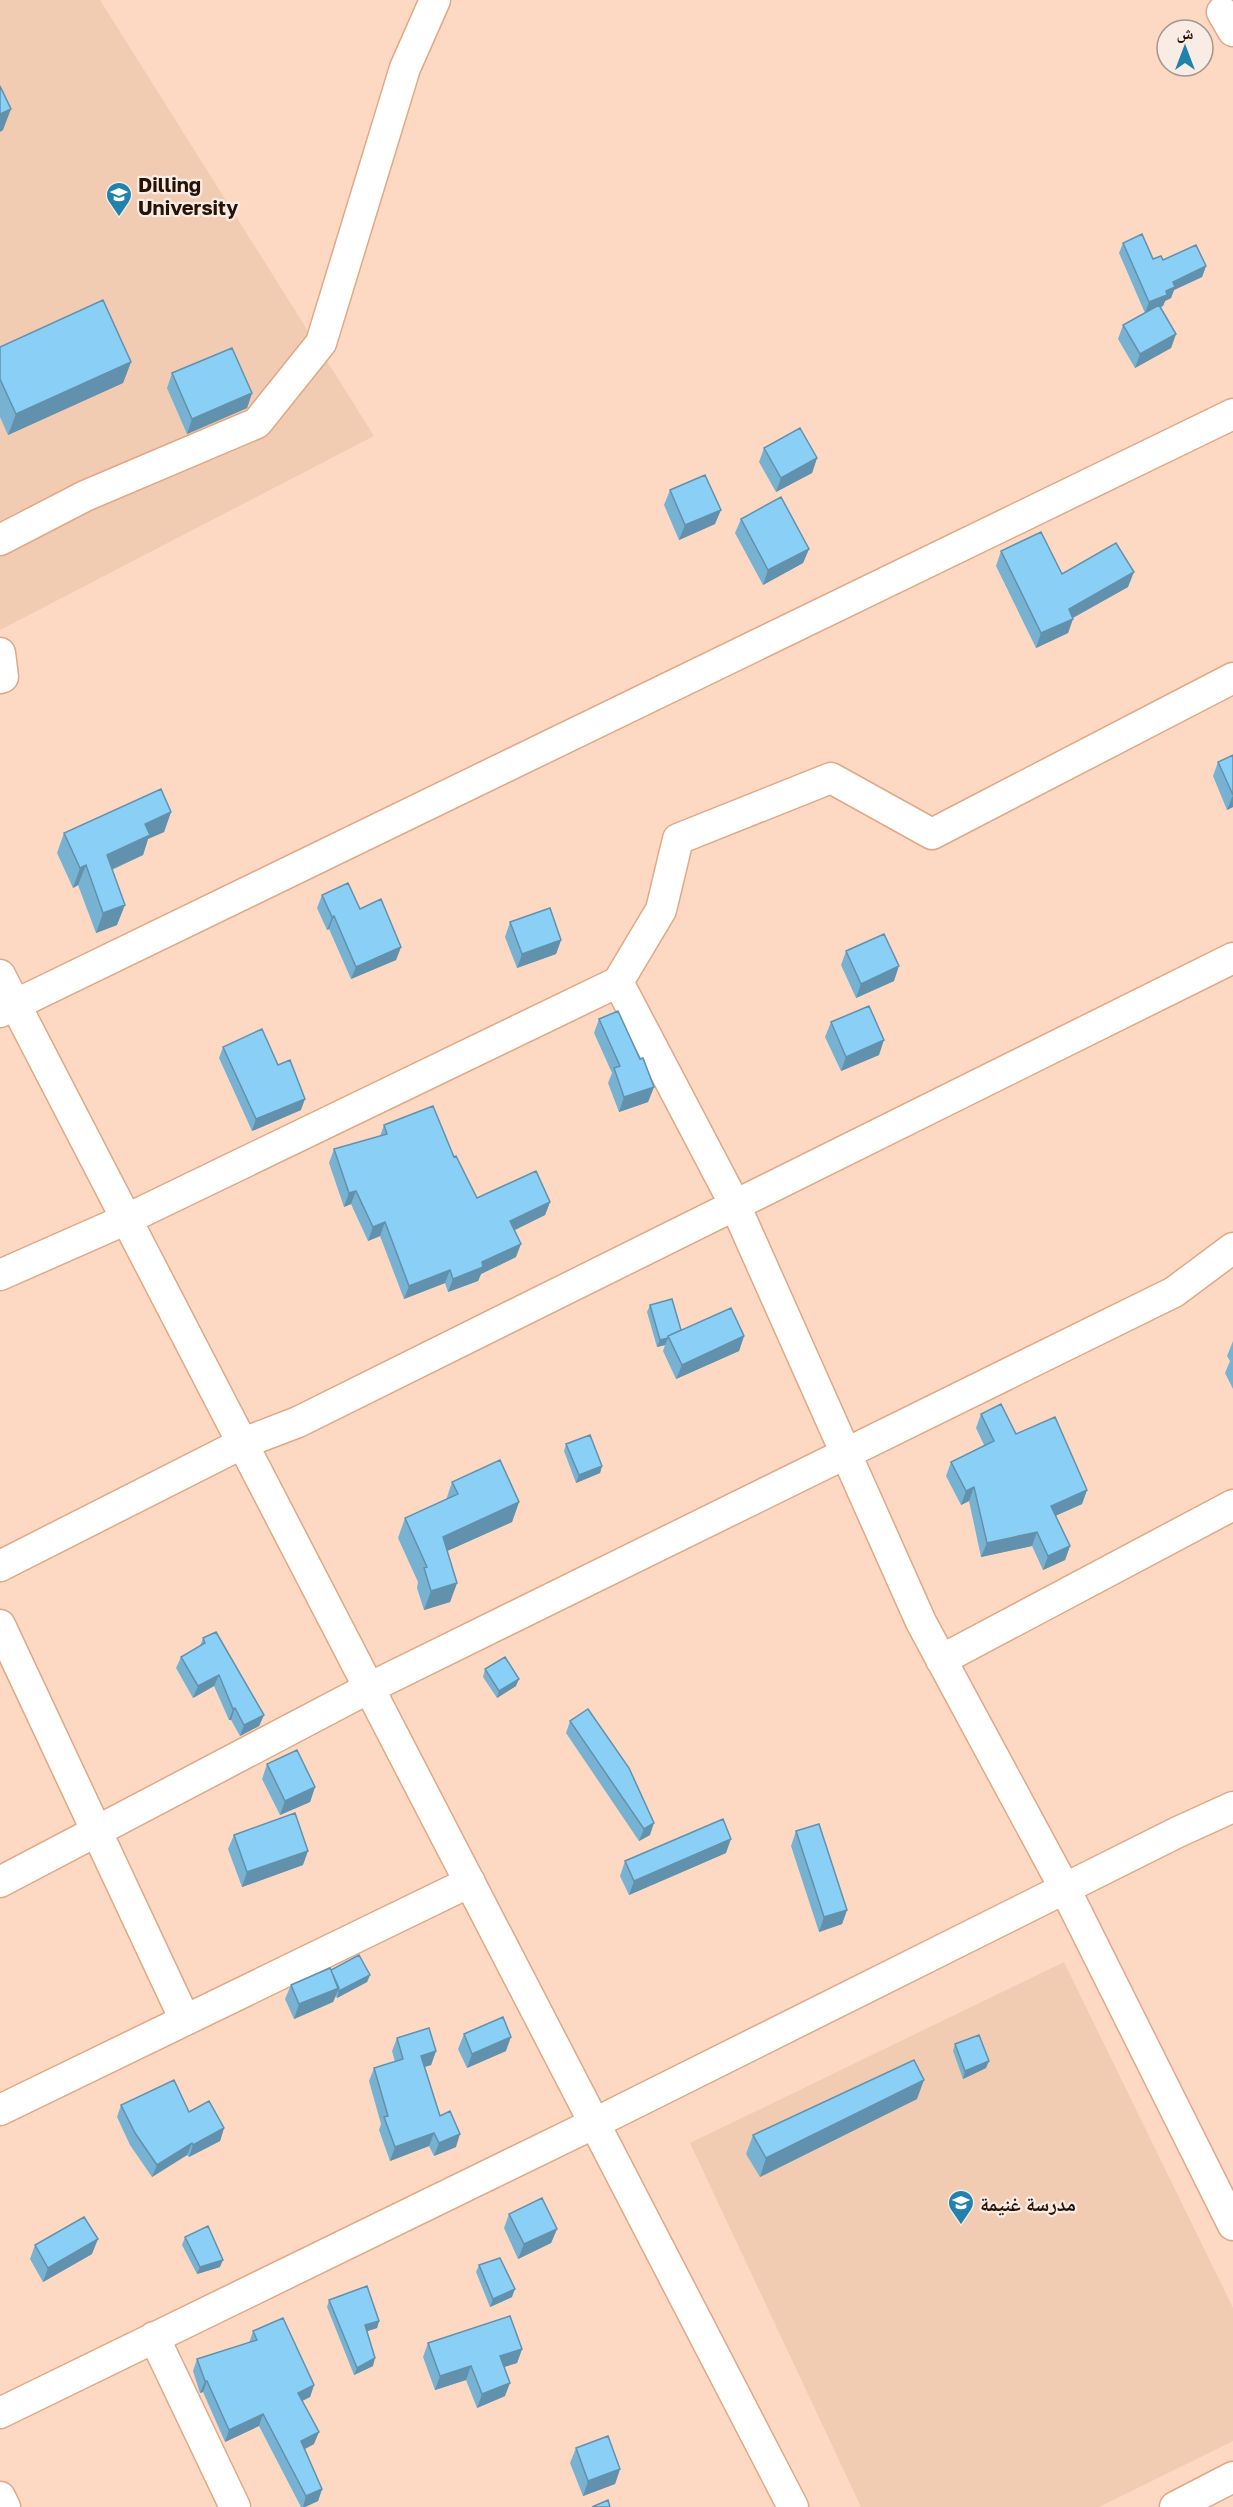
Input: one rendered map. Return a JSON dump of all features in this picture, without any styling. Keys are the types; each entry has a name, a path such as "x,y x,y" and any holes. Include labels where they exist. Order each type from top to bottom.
{"street":[{"path":"0,540 85,496 257,423 321,343 405,68 435,0"},
{"path":"8,1008 1233,414"},
{"path":"0,653 3,677 0,678"},
{"path":"0,1275 127,1219 618,982 661,910 678,839 831,778 932,834 1233,678"},
{"path":"0,1566 243,1443 298,1422 1233,958"},
{"path":"0,975 8,1008 127,1219 793,2507"},
{"path":"618,982 735,1205 921,1622 1065,1889 1233,2226"},
{"path":"0,1882 369,1688 1174,1292 1233,1248"},
{"path":"941,1660 1233,1505"},
{"path":"0,1625 185,2020"},
{"path":"0,2413 595,2123 1233,1807"},
{"path":"0,2110 470,1882"},
{"path":"154,2337 236,2507"},
{"path":"1175,2507 1233,2477"},
{"path":"0,2497 5,2507"}],"shaded area":[{"name":"Dilling University","path":"0,0 100,0 374,436 0,630"},
{"name":"مدرسة غنيمة","path":"1064,1962 1233,2308 1233,2441 1099,2507 861,2507 690,2143"}],"building":[{"path":"0,86 11,109 0,114"},
{"path":"1142,234 1153,259 1161,256 1163,260 1196,245 1206,266 1173,282 1175,287 1166,291 1167,295 1149,302 1123,243"},
{"path":"103,300 131,362 16,414 0,379 0,347"},
{"path":"1159,305 1176,334 1140,354 1123,325"},
{"path":"232,348 252,393 192,419 172,373"},
{"path":"800,428 817,458 781,478 764,448"},
{"path":"705,475 721,510 685,525 670,490"},
{"path":"781,497 809,549 768,570 741,519"},
{"path":"1041,532 1062,574 1116,543 1134,572 1069,609 1073,619 1041,633 1001,551"},
{"path":"1233,755 1233,795 1218,762"},
{"path":"161,789 171,812 145,824 150,835 107,855 125,905 103,913 86,865 80,868 64,833"},
{"path":"348,883 360,909 381,899 401,947 356,967 334,916 332,917 322,895"},
{"path":"550,908 561,940 522,954 510,922"},
{"path":"884,934 899,966 861,984 846,951"},
{"path":"869,1006 884,1040 846,1057 831,1022"},
{"path":"618,1011 640,1059 643,1058 654,1087 624,1097 614,1068 620,1066 599,1019"},
{"path":"262,1029 278,1065 290,1060 305,1099 256,1119 223,1047"},
{"path":"433,1106 454,1157 456,1156 477,1198 536,1171 550,1202 510,1221 521,1244 482,1262 483,1267 453,1279 450,1270 409,1286 385,1222 373,1227 356,1191 349,1193 334,1149 387,1134 384,1125"},
{"path":"672,1299 681,1330 660,1340 650,1305"},
{"path":"731,1308 744,1336 682,1365 668,1336"},
{"path":"1001,1404 1016,1434 1055,1417 1087,1490 1051,1506 1070,1546 1048,1556 1037,1532 987,1543 974,1487 966,1491 951,1462 994,1441 981,1414"},
{"path":"590,1435 602,1466 579,1475 566,1444"},
{"path":"500,1460 519,1502 443,1537 457,1583 431,1591 424,1568 427,1567 405,1518 458,1494 452,1482"},
{"path":"216,1632 264,1715 244,1725 235,1708 233,1709 219,1675 198,1686 181,1657 205,1643 203,1638"},
{"path":"505,1657 519,1679 499,1691 485,1669"},
{"path":"588,1709 629,1768 654,1823 644,1829 570,1721"},
{"path":"297,1750 315,1787 285,1801 267,1764"},
{"path":"295,1813 308,1851 247,1872 234,1835"},
{"path":"723,1819 731,1839 634,1881 625,1861"},
{"path":"819,1824 847,1910 824,1917 796,1831"},
{"path":"359,1955 370,1975 339,1991 331,1970"},
{"path":"330,1968 339,1988 299,2004 291,1985"},
{"path":"503,2017 511,2037 472,2054 464,2034"},
{"path":"429,2028 436,2051 421,2056 440,2116 450,2111 460,2134 439,2143 434,2133 395,2147 384,2117 388,2116 374,2068 403,2059 397,2038"},
{"path":"979,2035 989,2061 965,2071 955,2044"},
{"path":"914,2060 924,2080 766,2158 753,2135"},
{"path":"174,2080 189,2112 209,2101 224,2128 193,2145 192,2143 157,2165 135,2133 121,2105"},
{"path":"542,2198 557,2229 524,2244 509,2214"},
{"path":"84,2217 98,2239 48,2268 35,2245"},
{"path":"208,2226 223,2260 200,2267 185,2237"},
{"path":"500,2258 515,2289 493,2299 479,2265"},
{"path":"367,2286 379,2321 365,2325 375,2358 357,2368 329,2300"},
{"path":"510,2316 522,2349 500,2356 510,2383 482,2394 471,2366 440,2376 428,2343"},
{"path":"283,2318 314,2385 298,2393 319,2432 301,2441 322,2489 306,2496 263,2414 229,2430 197,2359 257,2340 253,2331"},
{"path":"608,2436 620,2469 588,2481 576,2448"},
{"path":"608,2500 610,2507 592,2507"}],"place":[{"name":"Dilling University","path":"119,218"},
{"name":"مدرسة غنيمة","path":"961,2226"}]}
